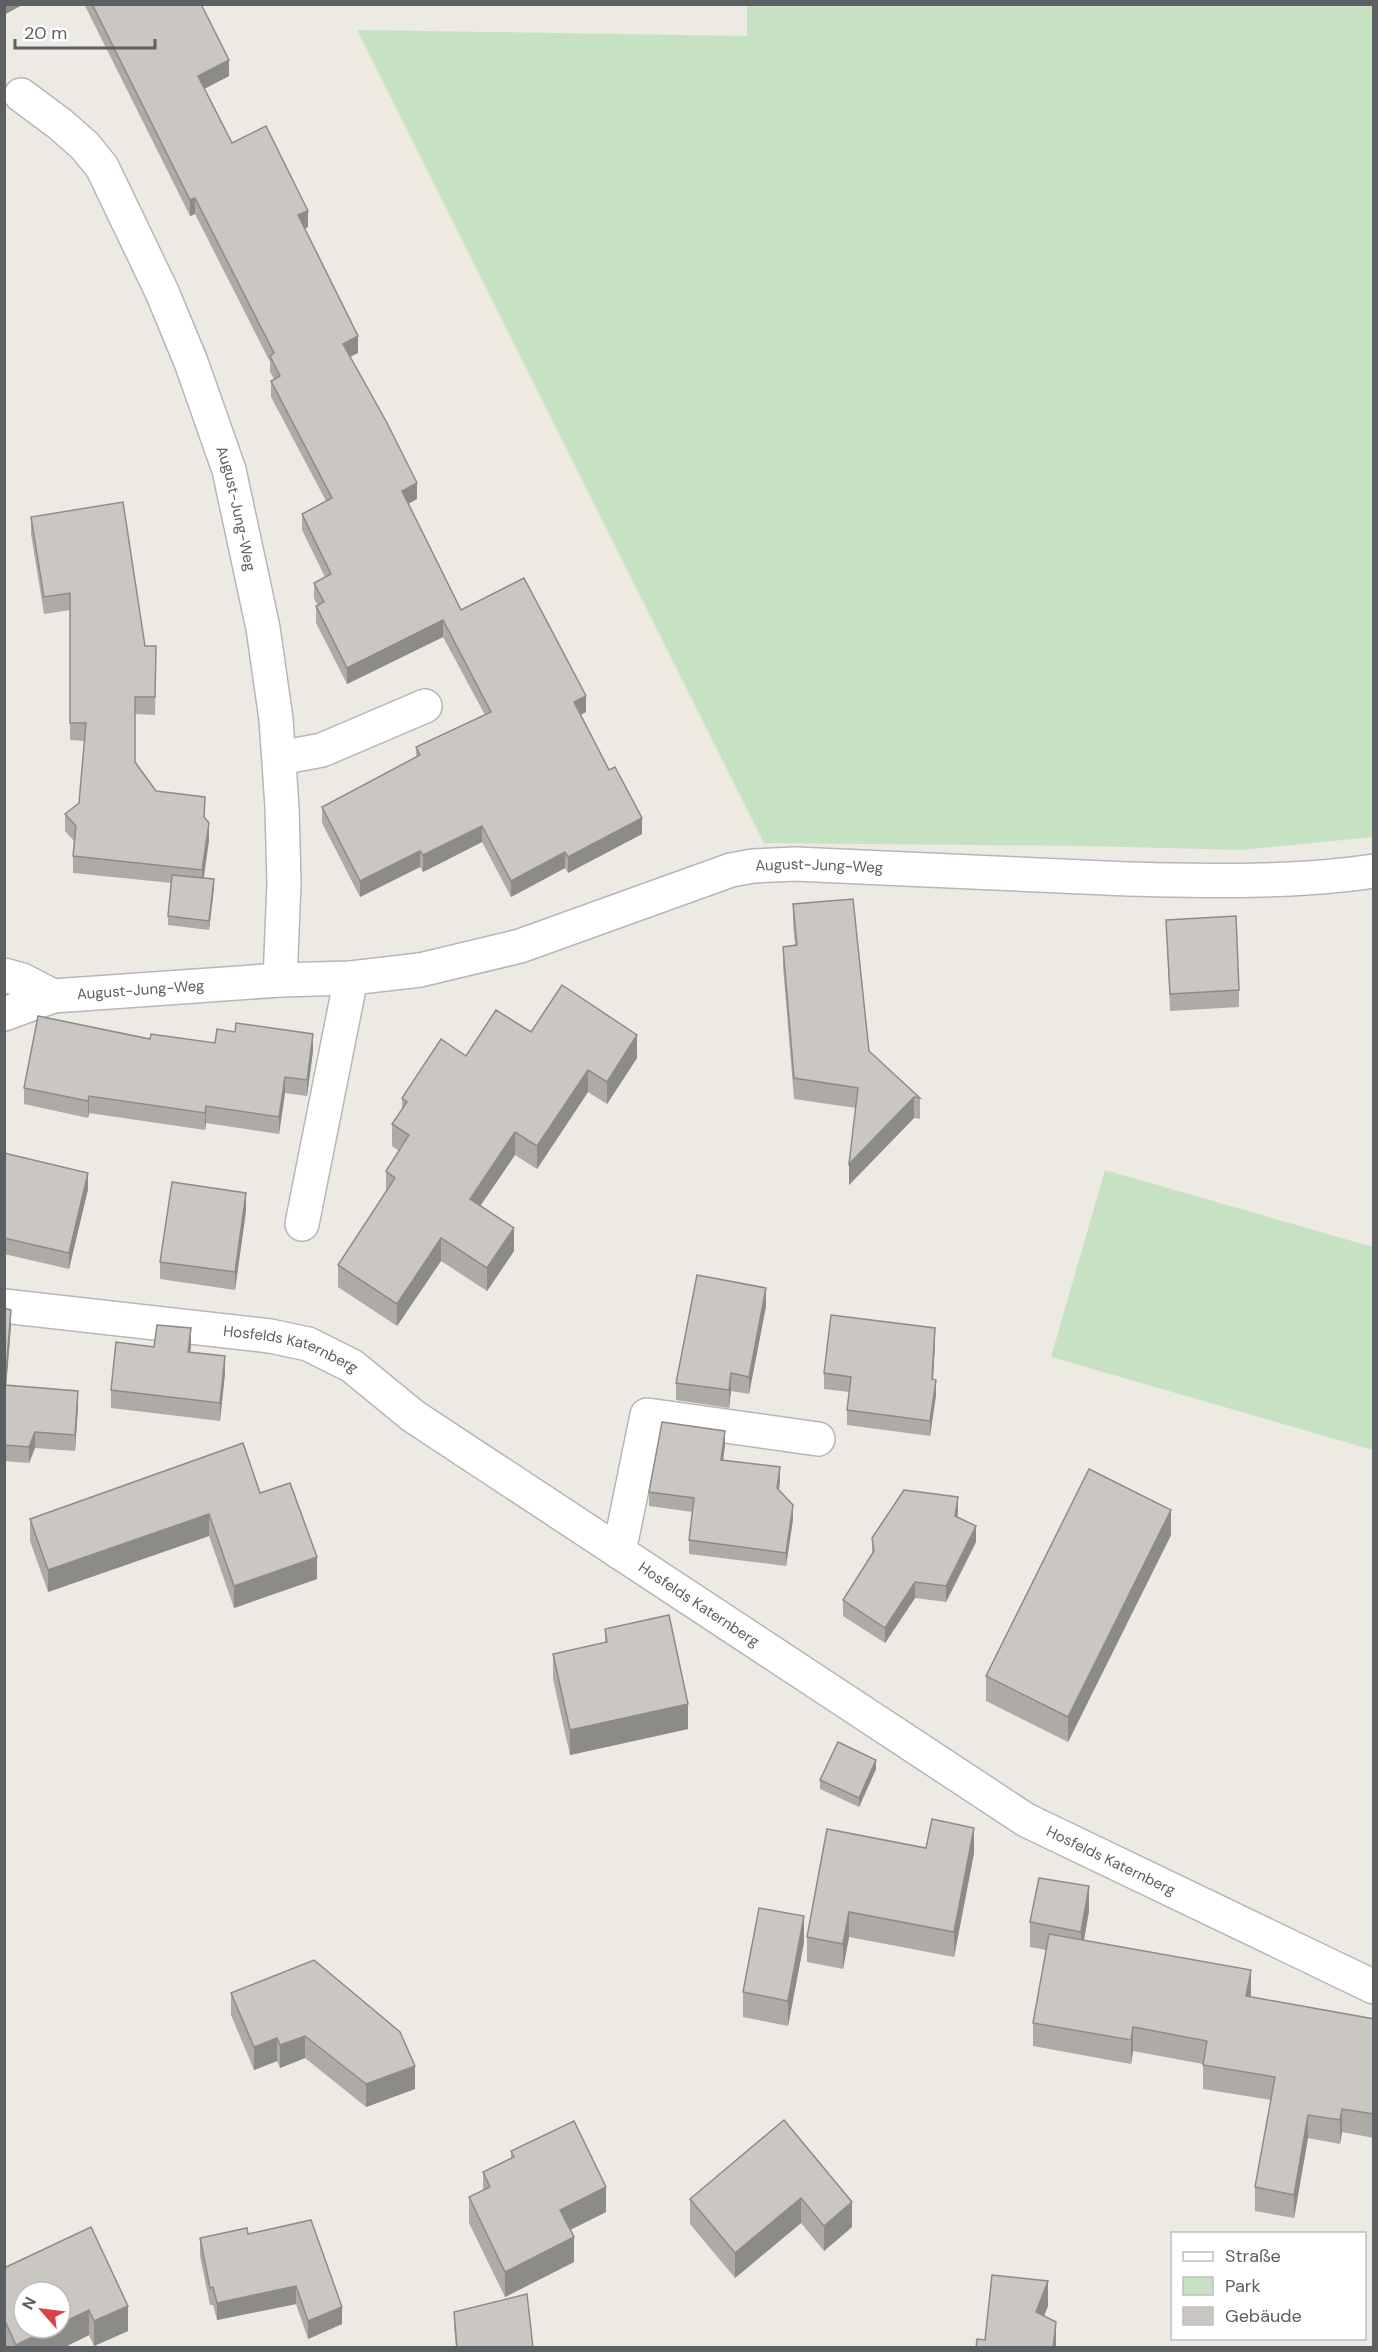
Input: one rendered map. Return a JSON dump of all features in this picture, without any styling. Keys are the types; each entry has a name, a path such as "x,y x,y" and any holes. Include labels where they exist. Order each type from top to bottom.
{"street":[{"name":"August-Jung-Weg","path":"21,95 85,146 102,167 162,292 191,362 229,470 263,628 280,758 284,884 280,980"},
{"path":"280,758 322,750 425,706"},
{"name":"August-Jung-Weg","path":"4,1014 53,996 280,980 351,978 420,970 520,946 709,878 753,866 795,864 1228,881 1353,875 1374,871"},
{"path":"4,975 22,980 53,996"},
{"path":"302,1224 351,978"},
{"name":"Hosfelds Katernberg","path":"4,1306 270,1336 308,1344 352,1366 413,1416 1026,1820 1374,1987"},
{"path":"619,1552 647,1415 818,1439"}],"green space":[{"path":"747,4 1373,5 1373,837 1242,850 764,843 357,30 747,36"},
{"path":"1105,1170 1373,1247 1373,1450 1051,1357"}],"building":[{"path":"92,4 201,4 229,60 198,76 232,143 266,126 308,211 298,215 358,336 343,344 417,483 402,491 461,610 524,578 586,696 574,702 609,770 615,767 642,818 568,857 565,852 511,881 482,826 423,855 420,851 360,881 322,807 420,755 416,747 491,712 443,620 347,668 316,606 324,602 314,583 331,574 302,514 332,498 271,381 280,376 270,356 274,353 195,198 190,200"},
{"path":"123,502 145,646 156,646 155,697 135,697 135,762 156,791 205,797 204,817 209,823 202,870 73,856 76,826 65,814 79,803 86,723 70,723 70,593 44,597 31,517"},
{"path":"172,875 214,879 209,921 168,916"},
{"path":"853,899 869,1051 920,1098 914,1097 849,1164 858,1088 794,1078 783,947 797,945 793,904"},
{"path":"1236,916 1239,990 1170,994 1166,920"},
{"path":"562,985 637,1035 607,1082 588,1070 537,1146 515,1132 470,1199 514,1228 487,1268 441,1238 397,1304 338,1265 395,1178 386,1171 409,1135 392,1124 407,1102 402,1098 441,1039 466,1056 496,1010 531,1032"},
{"path":"38,1016 150,1039 151,1034 215,1043 217,1029 235,1032 236,1023 313,1034 307,1080 285,1077 279,1117 206,1106 205,1113 89,1096 88,1101 24,1088"},
{"path":"4,1153 88,1173 69,1253 4,1238"},
{"path":"172,1182 246,1193 235,1272 160,1262"},
{"path":"697,1275 766,1288 749,1377 731,1373 729,1390 676,1383"},
{"path":"4,1308 11,1310 5,1385 78,1391 75,1435 35,1432 29,1447 4,1445"},
{"path":"831,1315 935,1328 932,1379 936,1380 930,1421 847,1410 851,1377 824,1373"},
{"path":"157,1325 191,1328 188,1352 225,1356 220,1403 111,1390 116,1342 154,1347"},
{"path":"662,1422 725,1431 721,1460 780,1467 777,1488 793,1505 786,1553 689,1540 694,1498 649,1492"},
{"path":"243,1443 260,1493 290,1483 317,1557 234,1586 209,1514 48,1570 30,1519"},
{"path":"1089,1469 1171,1510 1068,1717 986,1676"},
{"path":"904,1490 958,1497 955,1516 976,1526 946,1586 915,1582 885,1628 843,1600 874,1551 872,1538"},
{"path":"669,1615 688,1704 570,1730 553,1654 607,1642 605,1629"},
{"path":"838,1742 876,1760 859,1798 820,1780"},
{"path":"932,1819 974,1828 954,1932 849,1912 843,1944 807,1937 827,1829 926,1848"},
{"path":"1039,1878 1089,1886 1081,1932 1030,1922"},
{"path":"759,1908 804,1916 788,2001 743,1992"},
{"path":"1049,1934 1251,1970 1246,1996 1374,2019 1374,2114 1342,2109 1340,2120 1308,2115 1294,2195 1255,2187 1275,2077 1203,2065 1207,2041 1133,2027 1131,2040 1033,2023"},
{"path":"314,1960 400,2032 415,2066 366,2084 305,2036 280,2045 277,2038 254,2047 231,1993"},
{"path":"784,2120 852,2202 824,2226 801,2198 735,2253 690,2199"},
{"path":"574,2121 606,2187 560,2210 574,2237 505,2272 469,2197 490,2187 483,2172 514,2157 511,2151"},
{"path":"311,2220 342,2307 308,2321 296,2286 217,2303 213,2287 210,2288 200,2238 247,2228 248,2234"},
{"path":"91,2227 128,2306 94,2321 89,2310 72,2318 72,2280 12,2280 12,2336 4,2319 4,2268"},
{"path":"992,2275 1048,2281 1036,2312 1056,2322 1053,2348 976,2348 977,2339 985,2340"},
{"path":"527,2294 533,2348 457,2348 454,2312"},
{"path":"14,2340 26,2340 16,2345"}]}
